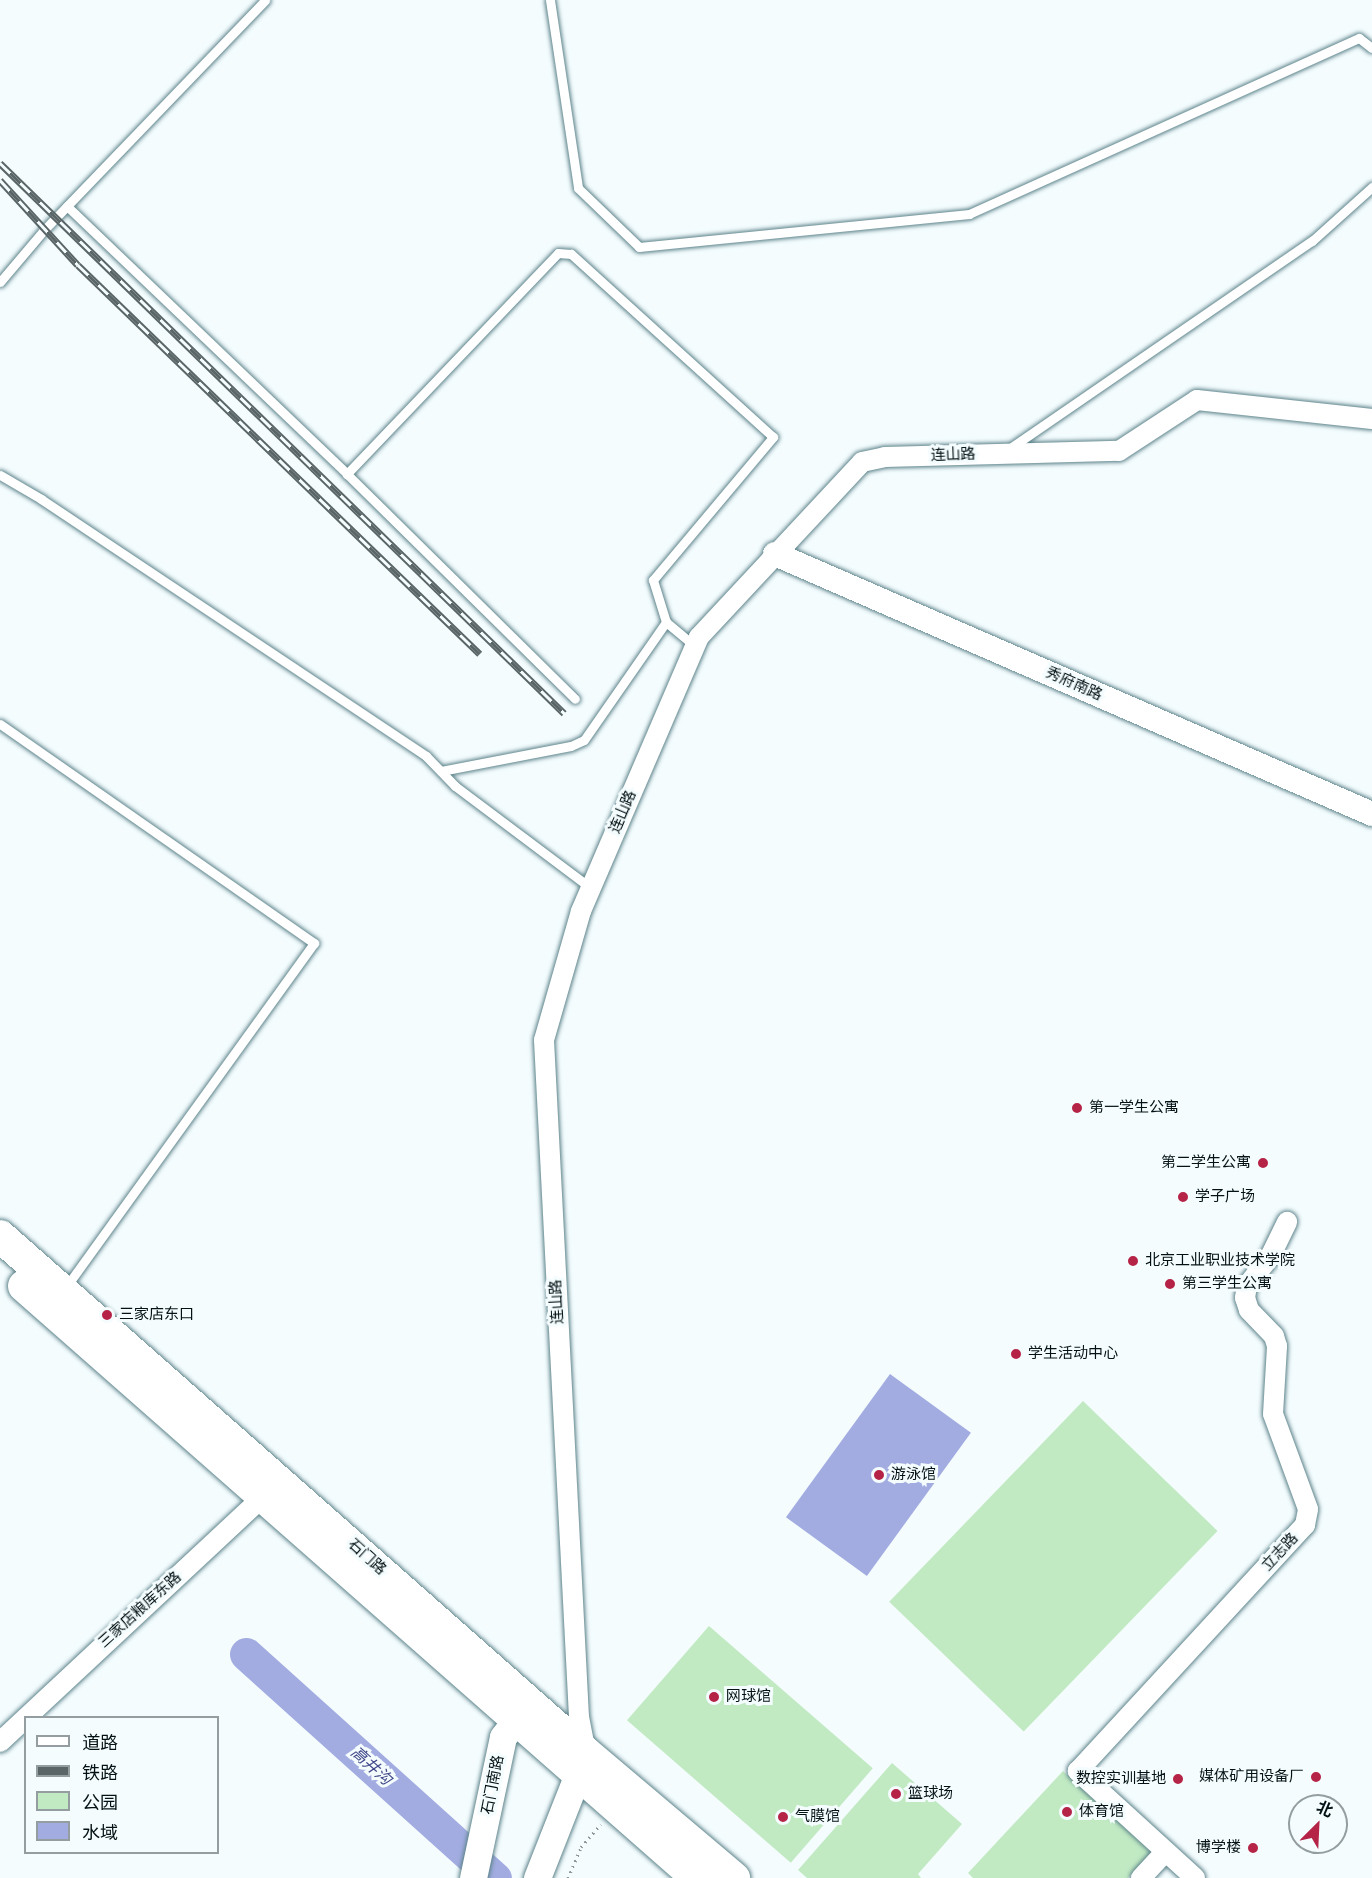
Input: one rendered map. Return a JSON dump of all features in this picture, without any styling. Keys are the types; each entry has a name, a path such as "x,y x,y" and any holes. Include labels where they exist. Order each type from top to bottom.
{"highway":[{"name":"石门路","path":"0,1236 56,1300 523,1710 582,1764 698,1878"},
{"name":"石门路","path":"0,1265 56,1300"},
{"name":"石门路","path":"582,1764 734,1878"}],"main road":[{"name":"石门南路","path":"473,1878 503,1737 523,1710"},
{"path":"538,1875 582,1764"}],"street":[{"name":"连山路","path":"582,1764 544,1040 591,888 699,637 862,462 1002,454 1119,451 1197,400 1372,419"},
{"name":"秀府南路","path":"776,554 1372,814"},
{"name":"立志路","path":"1165,1852 1078,1771 1305,1525 1308,1509 1273,1414 1277,1346 1274,1336 1250,1310 1245,1298 1247,1286 1272,1255 1287,1222"},
{"name":"三家店粮库东路","path":"28,1716 272,1488"},
{"name":"三家店粮库东路","path":"0,1742 24,1720"},
{"path":"1141,1878 1165,1852 1195,1878"}],"lane":[{"path":"0,282 68,206 265,0"},
{"path":"550,0 578,188 639,247 969,214 1359,38 1372,48"},
{"path":"1002,454 1312,241 1372,188"},
{"path":"68,206 347,474 574,699"},
{"path":"347,474 558,253 571,254 773,437 653,580 666,622 694,646"},
{"path":"0,475 41,499 426,756 441,771 591,888"},
{"path":"441,771 571,746 584,740 666,622"},
{"path":"0,724 314,943 56,1300"}],"green space":[{"path":"1083,1401 1218,1531 1024,1732 889,1602"},
{"name":"气膜馆","path":"709,1626 873,1768 791,1863 627,1720"},
{"name":"篮球场","path":"892,1763 962,1824 918,1874 921,1878 807,1878 798,1870"},
{"name":"体育馆","path":"1063,1771 1151,1852 1128,1878 973,1878 968,1873"}],"water":[{"name":"游泳馆","path":"890,1374 971,1433 867,1576 786,1517"}],"waterway":[{"name":"高井沟","path":"246,1654 495,1878"}],"railway":[{"path":"0,163 564,713"},
{"path":"0,180 78,265 480,654"}],"place":[{"name":"第一学生公寓","path":"1077,1108"},
{"name":"第二学生公寓","path":"1263,1163"},
{"name":"学子广场","path":"1183,1197"},
{"name":"北京工业职业技术学院","path":"1133,1261"},
{"name":"第三学生公寓","path":"1170,1284"},
{"name":"三家店东口","path":"107,1315"},
{"name":"学生活动中心","path":"1016,1354"},
{"name":"游泳馆","path":"879,1475"},
{"name":"网球馆","path":"714,1697"},
{"name":"媒体矿用设备厂","path":"1316,1777"},
{"name":"数控实训基地","path":"1178,1779"},
{"name":"篮球场","path":"896,1794"},
{"name":"体育馆","path":"1067,1812"},
{"name":"气膜馆","path":"783,1817"},
{"name":"博学楼","path":"1253,1848"}]}
